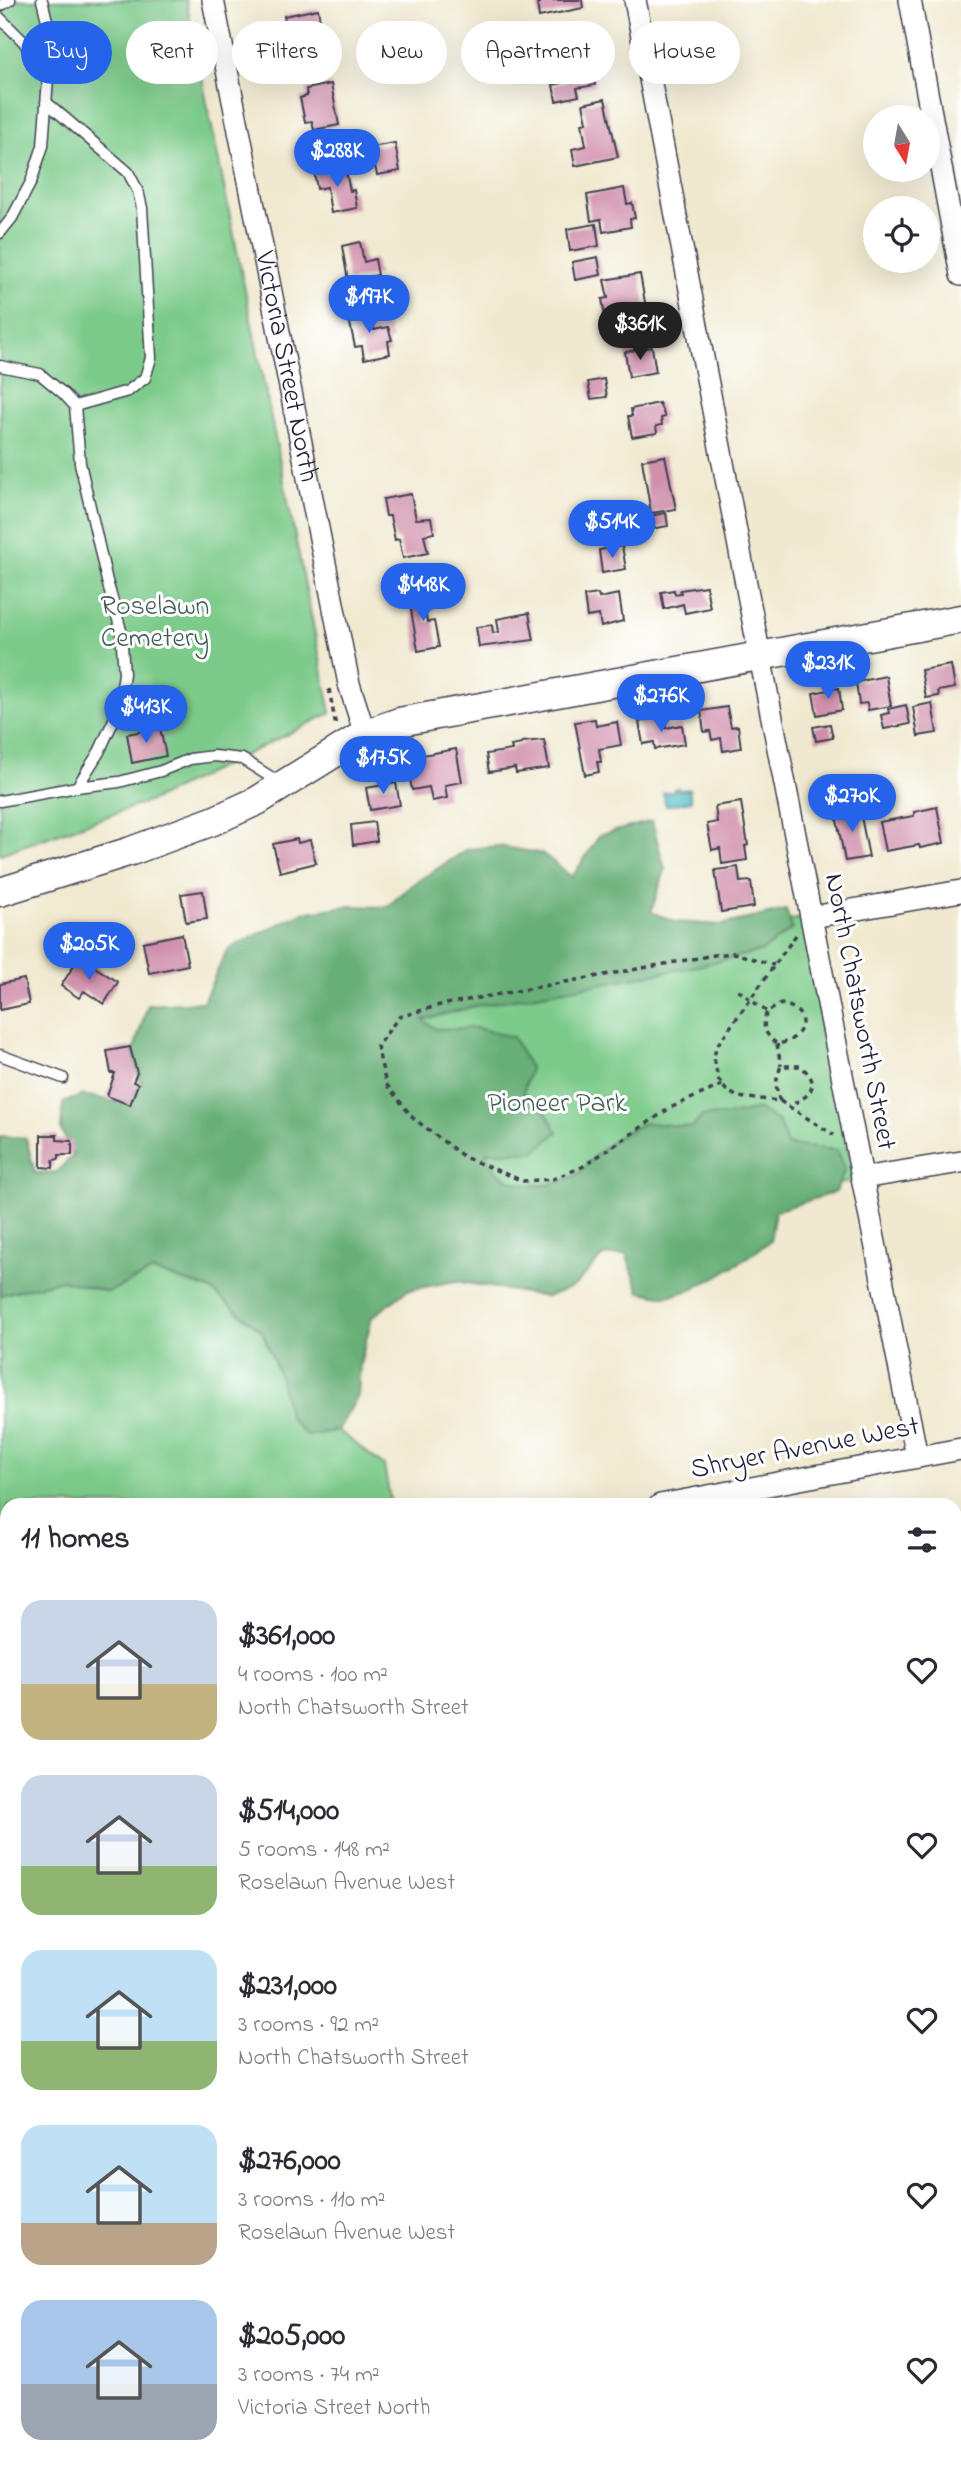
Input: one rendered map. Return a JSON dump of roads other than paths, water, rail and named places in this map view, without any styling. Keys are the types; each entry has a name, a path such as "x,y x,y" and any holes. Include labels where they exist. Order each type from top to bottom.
{"street":[{"name":"Victoria Street North","path":"214,0 349,684 365,734"},
{"name":"North Chatsworth Street","path":"635,0 917,1457"},
{"path":"910,0 961,275"},
{"path":"0,892 131,851 213,821 257,801 365,734 398,722 961,619"},
{"path":"813,922 961,891"},
{"path":"862,1178 961,1162"},
{"name":"Shryer Avenue West","path":"697,1498 961,1449"}],"lane":[{"path":"0,6 10,0"},
{"path":"42,0 47,21"},
{"path":"0,18 21,39"},
{"path":"0,233 12,218 31,182 43,146 48,84"},
{"path":"46,102 128,172 138,191 142,208 151,358 145,378 128,391 75,406"},
{"path":"0,366 40,374 75,406 80,463 121,629 124,674 118,711 99,752 77,787"},
{"path":"0,801 119,782 161,771 190,759 214,756 242,759 284,785"},
{"path":"0,1055 63,1078"}],"water":[{"path":"678,788 689,789 691,801 666,806 663,793"}],"park label":[{"name":"Roselawn Cemetery","path":"155,623"},
{"name":"Pioneer Park","path":"557,1104"}]}
